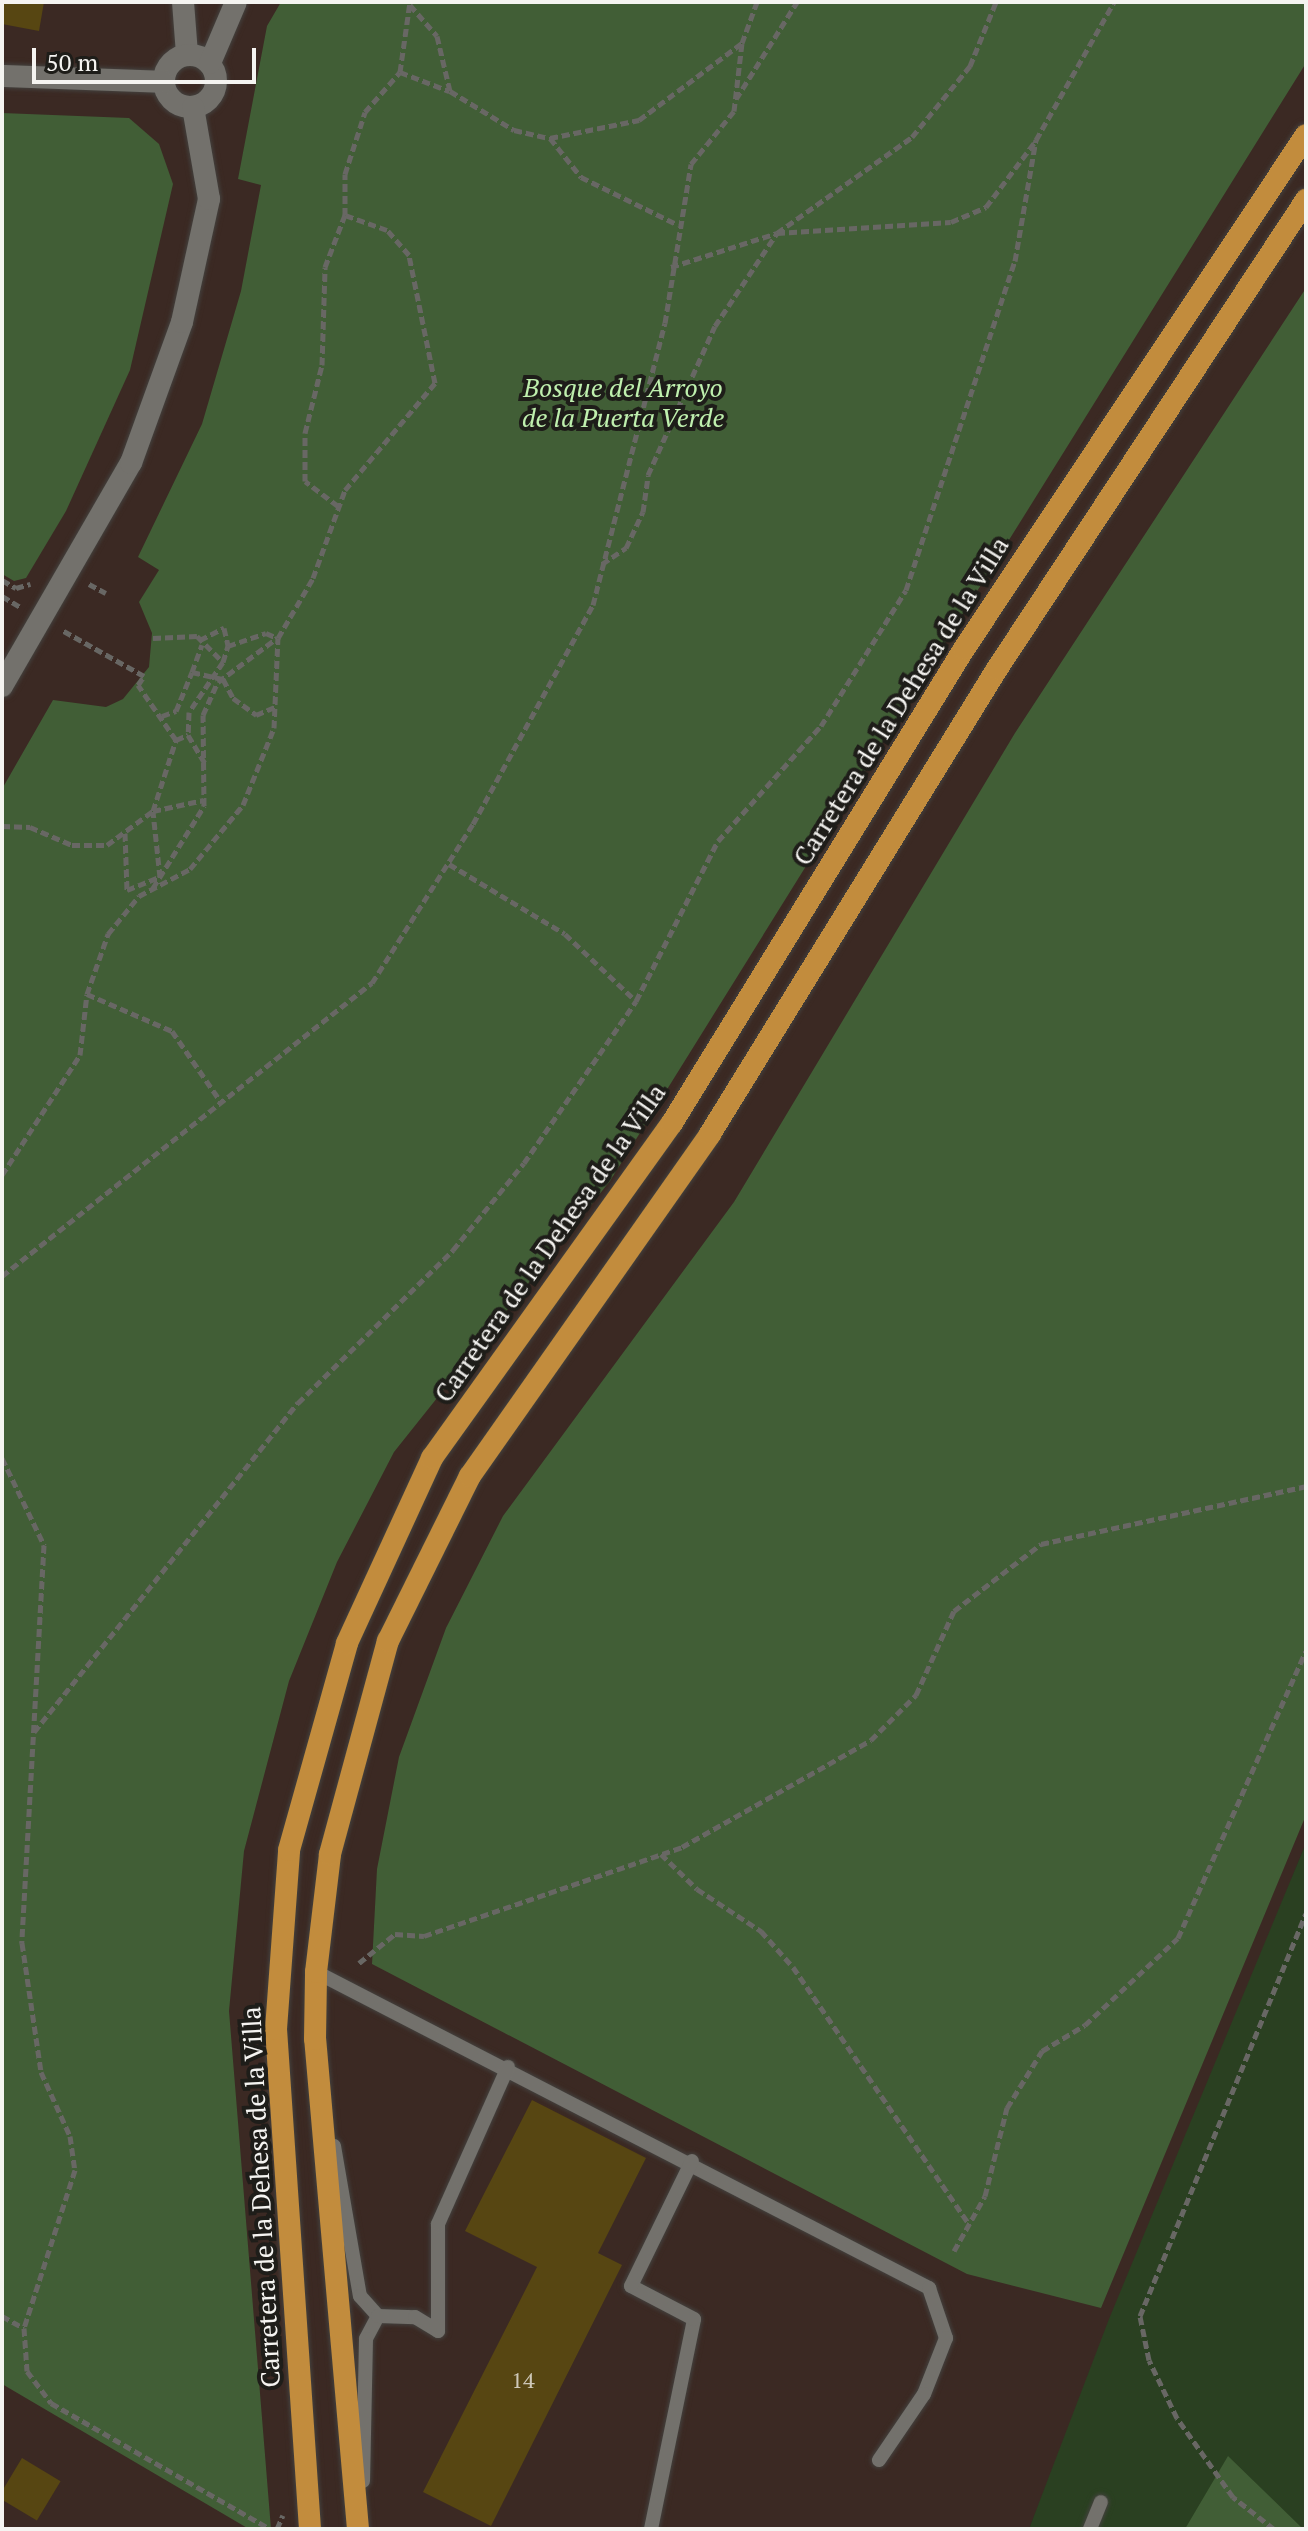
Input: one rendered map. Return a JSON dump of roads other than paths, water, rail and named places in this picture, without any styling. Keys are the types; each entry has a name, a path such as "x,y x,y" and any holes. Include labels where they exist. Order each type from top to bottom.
{"main road":[{"name":"Carretera de la Dehesa de la Villa","path":"310,2529 276,2029 289,1850 347,1643 432,1458 672,1123 964,649 1306,135"},
{"path":"360,2529 315,2039 316,1972 330,1854 355,1746 388,1641 470,1476 710,1134 997,669 1306,200"}],"street":[{"path":"183,2 187,54"},
{"path":"163,82 177,104 193,107 215,90 210,63 236,2"},
{"path":"187,54 210,63"},
{"path":"163,82 170,64 187,54"},
{"path":"2,76 163,82"},
{"path":"2,686 131,463 182,322 209,199 193,107"}],"lane":[{"path":"316,1972 692,2161 929,2288 946,2338 924,2394 879,2460"},
{"path":"315,2039 360,2296 378,2316 415,2317 438,2331 438,2224 508,2067"},
{"path":"651,2529 694,2319 631,2286 692,2161"},
{"path":"360,2529 366,2339 378,2316"},
{"path":"1090,2529 1101,2502"}],"park label":[{"name":"Bosque del Arroyo de la Puerta Verde","path":"623,403"}]}
